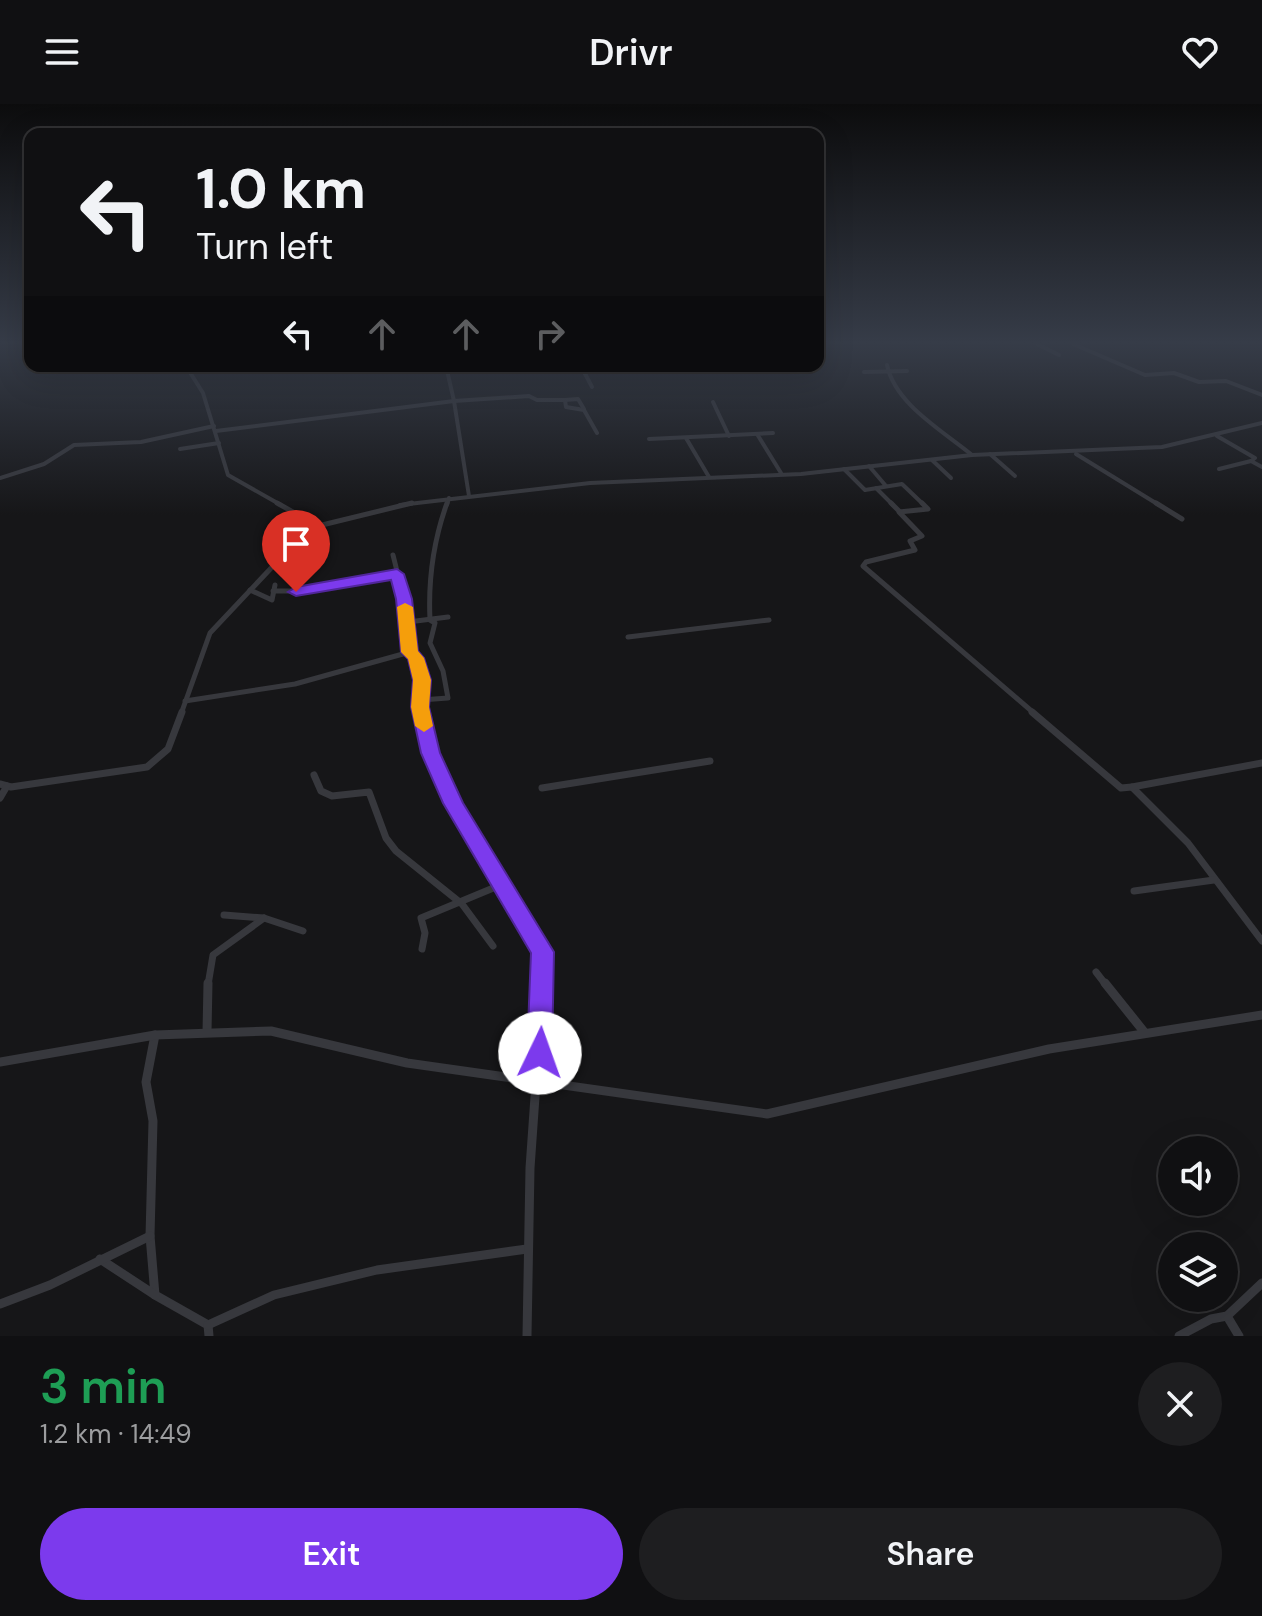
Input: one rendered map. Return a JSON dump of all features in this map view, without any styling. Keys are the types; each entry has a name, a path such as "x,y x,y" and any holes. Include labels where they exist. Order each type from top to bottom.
{"street":[{"path":"206,400 228,475 318,526"},
{"path":"0,478 44,464 74,445 141,442 215,428 462,400"},
{"path":"565,400 566,407 584,410"},
{"path":"579,400 597,433"},
{"path":"906,400 941,425 972,455"},
{"path":"454,401 469,496"},
{"path":"713,402 729,436"},
{"path":"0,798 4,785 147,767 168,749 210,633 290,548 318,526 403,504 449,498 844,469 972,455 1162,447 1262,423"},
{"path":"649,439 773,433"},
{"path":"757,434 781,473"},
{"path":"1217,436 1255,458 1219,469"},
{"path":"686,438 709,477"},
{"path":"180,449 219,443"},
{"path":"1074,453 1182,519"},
{"path":"990,454 1015,476"},
{"path":"932,460 951,478"},
{"path":"1251,461 1262,467"},
{"path":"869,466 886,486"},
{"path":"844,469 865,490 902,484 928,509 900,512"},
{"path":"876,488 922,536 910,541 916,549 866,562 863,566 1121,788 1262,763"},
{"path":"430,620 427,583 432,545 449,498"},
{"path":"393,555 408,622 410,652 416,658 422,680 421,700 430,753 543,952 527,1249 527,1336"},
{"path":"250,590 272,600 274,588 303,591 397,574"},
{"path":"408,622 448,617"},
{"path":"421,700 448,698 443,671 430,643 435,623 430,620"},
{"path":"628,637 769,620"},
{"path":"185,701 295,684 410,652"},
{"path":"542,788 710,761"},
{"path":"314,775 321,791 332,796 369,792 386,838 396,851 456,901 493,946"},
{"path":"1132,787 1188,843 1262,941"},
{"path":"1134,891 1214,880"},
{"path":"422,949 425,933 421,918 503,884"},
{"path":"224,915 264,918 303,931"},
{"path":"207,1032 208,973 213,955 264,918"},
{"path":"1096,972 1145,1033"},
{"path":"0,1062 155,1035 271,1031 407,1063 767,1114 1049,1049 1262,1015"},
{"path":"155,1035 146,1082 153,1121 150,1236 155,1295"},
{"path":"0,1304 50,1285 150,1236"},
{"path":"100,1259 209,1330 274,1295 377,1270 527,1249"},
{"path":"1179,1336 1211,1319 1227,1316 1262,1283"},
{"path":"1227,1316 1239,1336"}],"slow traffic":[{"path":"405,607 410,652 416,658 422,680 420,707 424,726"}],"route":[{"path":"296,592 397,574 404,599 410,652 416,658 422,680 420,707 430,753 453,803 543,952 540,1053"}]}
